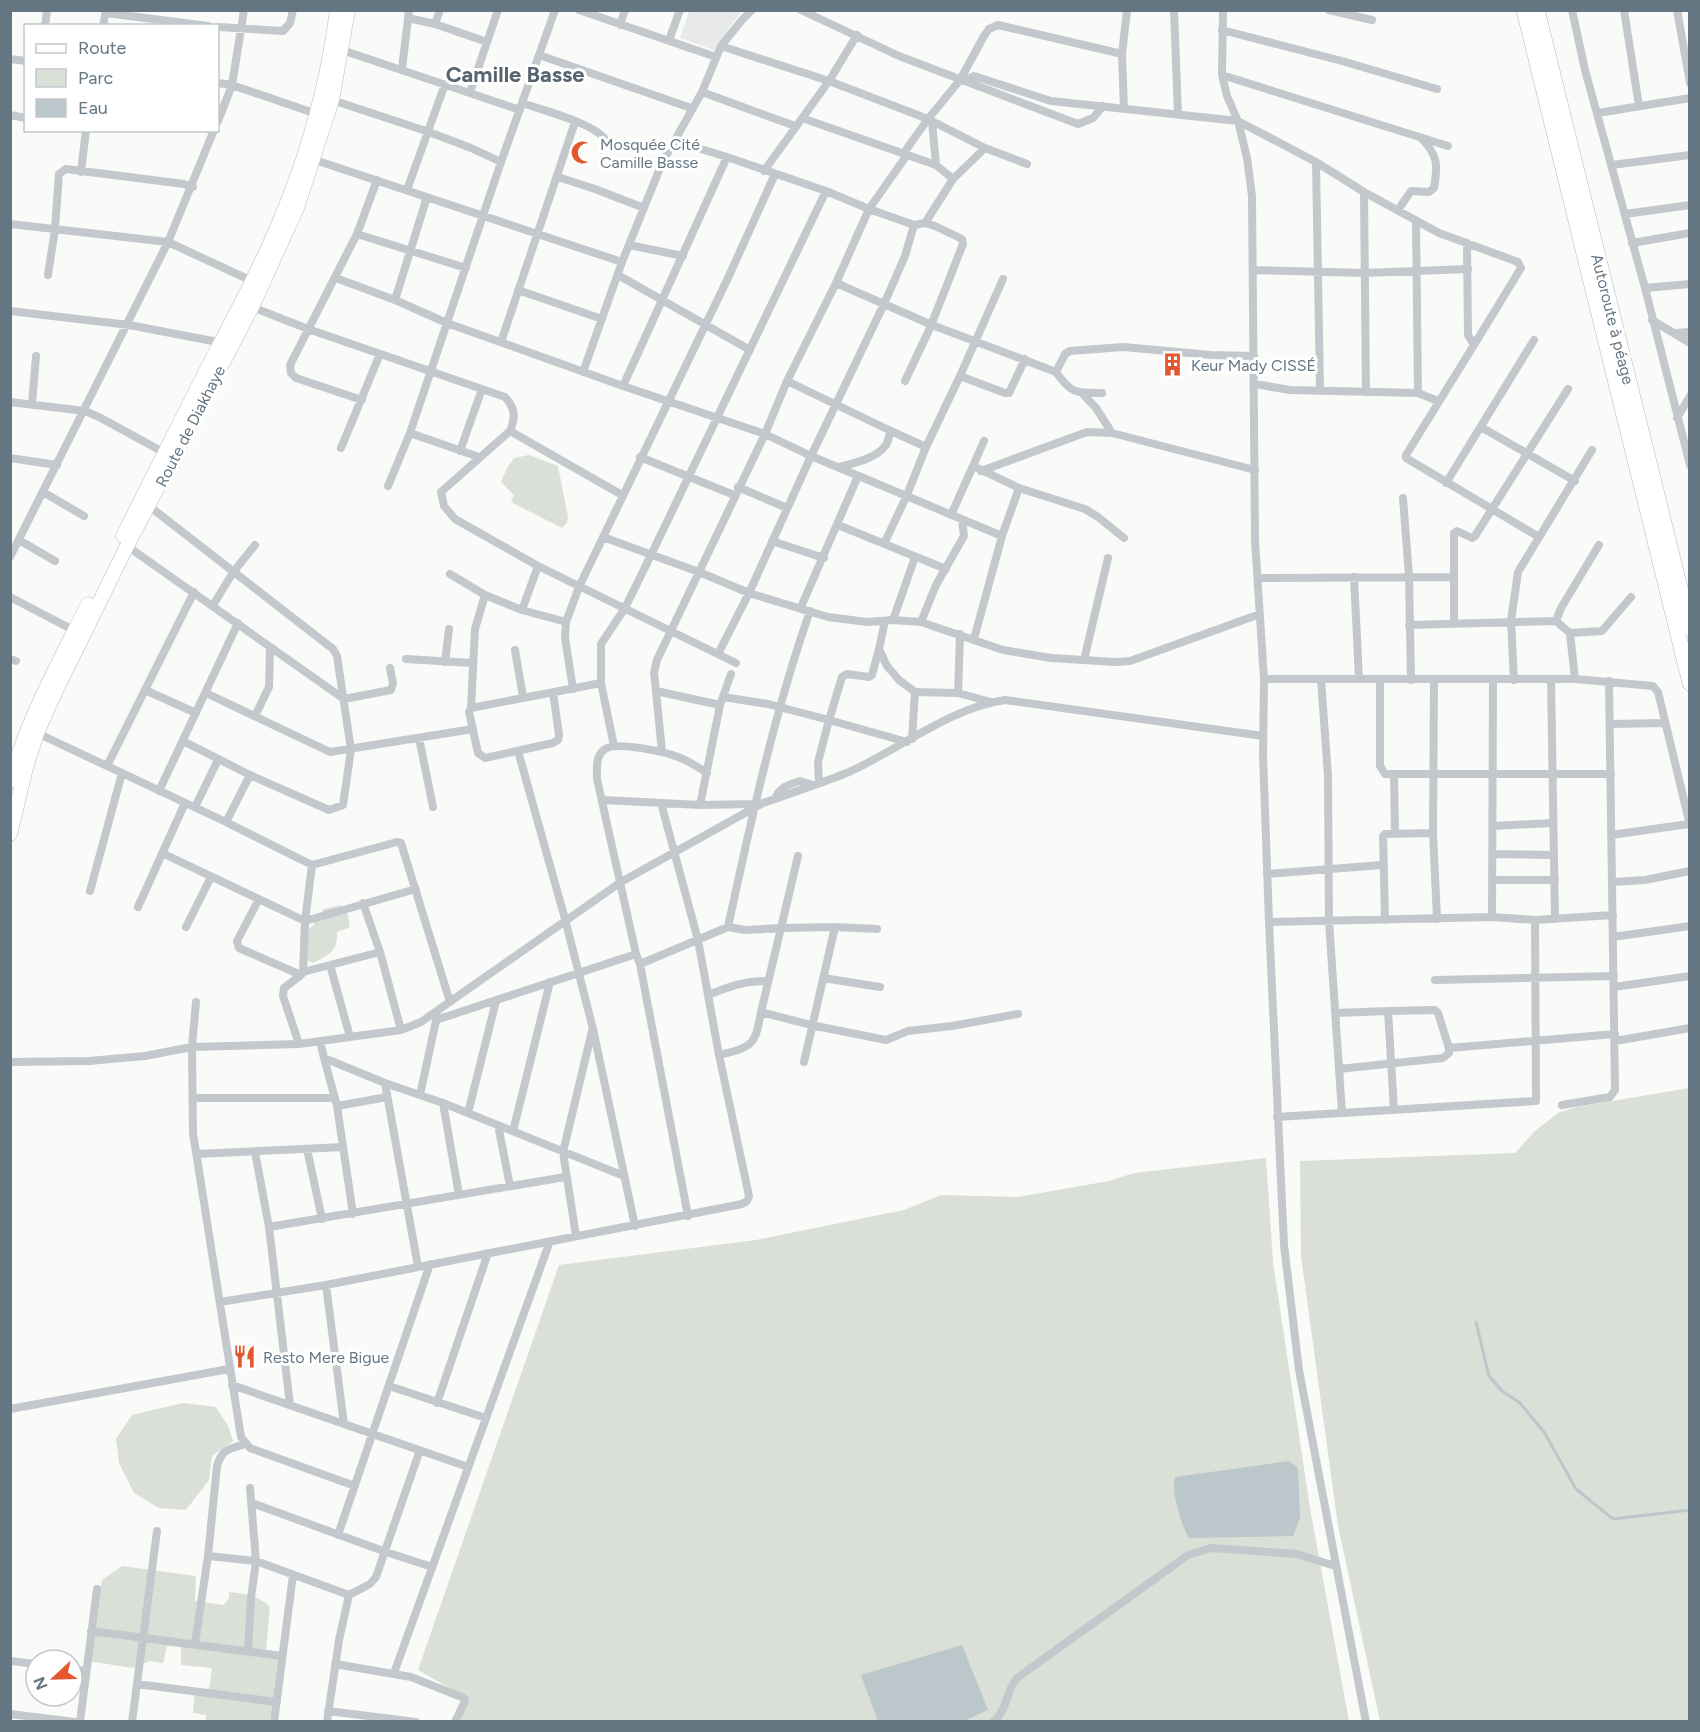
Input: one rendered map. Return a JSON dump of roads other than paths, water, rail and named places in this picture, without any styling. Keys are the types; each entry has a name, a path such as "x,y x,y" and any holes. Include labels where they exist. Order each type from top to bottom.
{"highway":[{"path":"1524,10 1689,683"},
{"name":"Autoroute à péage","path":"1537,10 1689,628"}],"main road":[{"name":"Route de Diakhaye","path":"10,781 27,728 75,631 165,453 226,344 252,307 297,208 332,47 337,10"},
{"name":"Route de Diakhaye","path":"10,834 37,733 226,344 252,281 309,158 332,99 348,10"}],"street":[{"path":"219,118 232,85 244,10"},
{"path":"219,27 283,31 290,23 293,10"},
{"path":"435,24 440,10"},
{"path":"470,92 498,10"},
{"path":"388,486 410,433 555,10"},
{"path":"579,10 716,57"},
{"path":"620,25 625,10"},
{"path":"669,40 680,10"},
{"path":"583,372 622,262 662,163 702,92 722,46 752,10"},
{"path":"801,10 899,56 1078,124 1092,118 1103,106"},
{"path":"1124,109 1122,54 1127,10"},
{"path":"1174,10 1178,114"},
{"path":"1223,10 1222,75 1227,96 1238,121 1247,158 1252,196 1255,540 1264,679 1263,736 1267,874 1284,1245 1299,1370 1366,1722"},
{"path":"1329,10 1372,20"},
{"path":"1572,10 1585,70 1645,288 1689,465"},
{"path":"1624,10 1639,106"},
{"path":"1677,10 1689,83"},
{"path":"106,12 193,24"},
{"path":"402,69 408,14 487,42"},
{"path":"662,752 654,673 657,660 869,209 905,154 962,81 989,29 998,25 1122,54"},
{"path":"1222,30 1342,61 1437,89"},
{"path":"764,171 829,81 857,35"},
{"path":"722,46 829,81 930,120 985,148 1027,164"},
{"path":"342,50 470,92 575,122 601,134 607,142"},
{"path":"539,55 691,108"},
{"path":"1222,75 1419,135 1448,146"},
{"path":"962,81 974,76 1051,101 1238,121 1316,162 1364,192 1439,233 1518,262 1521,268 1438,401 1406,458 1539,537"},
{"path":"219,83 232,85 317,114"},
{"path":"407,190 445,84"},
{"path":"702,92 795,126"},
{"path":"1598,113 1689,98"},
{"path":"332,99 429,132 501,162"},
{"path":"802,118 936,165 953,179"},
{"path":"930,120 936,165"},
{"path":"501,342 575,122"},
{"path":"81,172 86,132"},
{"path":"10,557 129,325 193,187 213,132"},
{"path":"1398,210 1411,191 1429,192 1434,189 1437,171 1434,153 1419,135"},
{"path":"675,141 825,191 914,225 926,223 935,226 962,239 932,324 904,381"},
{"path":"926,223 953,179 985,148"},
{"path":"1612,165 1689,155"},
{"path":"623,386 727,157"},
{"path":"309,158 622,262"},
{"path":"1316,162 1320,391"},
{"path":"48,275 55,229 59,174 66,169 193,187"},
{"path":"573,689 566,653 566,622 579,587 775,174"},
{"path":"558,177 644,208"},
{"path":"362,400 296,378 291,373 290,365 357,234 377,180"},
{"path":"614,746 601,683 601,644 625,608 825,191"},
{"path":"1364,192 1366,392"},
{"path":"396,300 427,197"},
{"path":"1625,214 1689,205"},
{"path":"1416,221 1418,393"},
{"path":"10,224 168,242 252,281"},
{"path":"718,654 749,594 811,456 884,304 905,256 914,225"},
{"path":"1632,243 1689,233"},
{"path":"357,234 466,268"},
{"path":"1467,243 1468,335 1474,345"},
{"path":"629,245 683,256"},
{"path":"1253,270 1365,273 1467,269"},
{"path":"618,275 750,350"},
{"path":"336,278 396,300 447,323 765,434 811,456 1002,536"},
{"path":"884,544 1003,279"},
{"path":"836,283 932,324 1056,372 1066,387 1082,393 1102,393"},
{"path":"1645,288 1689,284"},
{"path":"518,290 602,319"},
{"path":"252,307 308,329 504,397 512,405 515,420 510,431 441,492 444,506 455,519 538,566 736,663"},
{"path":"10,311 129,325 226,344"},
{"path":"1652,320 1689,343"},
{"path":"1675,333 1689,332"},
{"path":"1446,483 1534,340"},
{"path":"1056,372 1065,354 1070,351 1123,347 1211,355 1254,356"},
{"path":"341,448 380,354"},
{"path":"32,405 36,356"},
{"path":"960,376 1009,393 1025,359"},
{"path":"787,381 926,447"},
{"path":"1255,384 1290,390 1418,393 1438,401"},
{"path":"460,451 482,389"},
{"path":"1454,623 1454,534 1457,531 1474,538 1568,389"},
{"path":"1082,393 1096,408 1112,433"},
{"path":"1677,418 1689,396"},
{"path":"10,402 85,411 165,453"},
{"path":"1481,427 1575,480"},
{"path":"510,431 622,495"},
{"path":"839,467 878,452 886,445 891,431"},
{"path":"977,469 1087,432 1112,433 1255,470"},
{"path":"410,433 479,457"},
{"path":"951,515 977,469 984,441"},
{"path":"1514,680 1511,621 1518,572 1592,450"},
{"path":"640,457 689,477 787,508"},
{"path":"10,458 57,465"},
{"path":"977,469 1019,489 1085,509 1124,538"},
{"path":"728,927 754,807 805,609 858,476"},
{"path":"974,639 1002,536 1019,489"},
{"path":"43,492 84,516"},
{"path":"1403,498 1409,576 1411,680"},
{"path":"149,506 234,571 333,650 337,656 351,750 343,805 329,810 218,760 183,741"},
{"path":"921,622 936,585 964,536 962,520"},
{"path":"838,525 946,569"},
{"path":"603,537 699,572 749,594 828,617 867,622 921,622 1003,650 1051,658 1130,661 1260,614"},
{"path":"19,540 55,561"},
{"path":"772,541 824,558"},
{"path":"213,605 234,571 255,545"},
{"path":"1556,621 1561,608 1599,545"},
{"path":"127,546 344,699 391,690 393,683 390,668"},
{"path":"816,784 818,762 842,677 847,674 869,677 872,675 889,621 915,557"},
{"path":"1084,660 1108,558"},
{"path":"522,610 538,566"},
{"path":"450,574 485,595 522,610 566,622"},
{"path":"1354,577 1359,680"},
{"path":"1258,578 1454,577"},
{"path":"107,766 194,592"},
{"path":"485,595 475,629 469,712 478,753 485,758 558,740 553,692"},
{"path":"10,597 75,631"},
{"path":"1570,633 1602,631 1631,597"},
{"path":"1409,625 1556,621 1570,633 1575,679"},
{"path":"159,791 238,623"},
{"path":"445,662 449,630"},
{"path":"958,693 960,634"},
{"path":"255,716 269,687 270,648"},
{"path":"879,649 887,666 899,680 915,692 958,693 992,702"},
{"path":"515,650 524,697"},
{"path":"406,659 472,663"},
{"path":"700,805 721,701 730,674"},
{"path":"1264,679 1575,679 1656,688 1689,824 1611,835"},
{"path":"1322,679 1328,776 1329,921 1342,1113"},
{"path":"1380,679 1380,766 1385,774 1611,774"},
{"path":"1434,680 1433,833 1437,919"},
{"path":"1492,917 1493,680"},
{"path":"1551,680 1555,919"},
{"path":"1562,1105 1610,1096 1614,1093 1609,681"},
{"path":"471,708 601,683"},
{"path":"145,690 196,713"},
{"path":"656,691 779,707 910,740"},
{"path":"910,740 915,692"},
{"path":"206,693 330,752 473,729"},
{"path":"420,1095 437,1016 450,1002 621,882 754,807 775,799 783,787 805,781 816,784 849,772 940,724 992,702 1005,700 1263,736"},
{"path":"1610,724 1665,723"},
{"path":"37,733 312,865 397,842 403,847 450,1002"},
{"path":"419,738 432,807"},
{"path":"687,1216 640,964 597,779 597,764 600,754 606,748 614,746 662,752 679,757 707,773"},
{"path":"518,751 593,1029 636,1226"},
{"path":"195,807 218,760"},
{"path":"90,891 122,773"},
{"path":"1394,774 1395,834"},
{"path":"226,822 250,775"},
{"path":"603,800 754,807"},
{"path":"138,907 184,803"},
{"path":"220,1302 326,1285 636,1226 742,1204 747,1201 749,1196 719,1055 698,940 661,803"},
{"path":"1493,826 1553,823"},
{"path":"1385,920 1383,836 1385,834 1433,833"},
{"path":"162,853 305,921 416,889"},
{"path":"1493,854 1554,855"},
{"path":"719,1055 745,1049 757,1033 798,856"},
{"path":"302,973 305,921 312,865"},
{"path":"1267,874 1382,865"},
{"path":"1612,882 1645,880 1689,872"},
{"path":"186,927 211,877"},
{"path":"1492,880 1555,880"},
{"path":"260,899 237,945 239,948 302,973"},
{"path":"363,903 380,952 401,1030"},
{"path":"1269,922 1492,917 1536,920 1613,915"},
{"path":"1277,1117 1533,1102 1537,1098 1536,920"},
{"path":"1613,937 1689,926"},
{"path":"640,964 728,927 745,930 781,927 878,929"},
{"path":"804,1062 835,927"},
{"path":"299,1044 283,996 285,988 302,973 380,952"},
{"path":"10,1062 89,1061 145,1056 192,1047 299,1044 401,1030 437,1016 495,1001 636,954"},
{"path":"330,965 350,1037"},
{"path":"1435,980 1614,976"},
{"path":"1614,987 1689,976"},
{"path":"823,978 880,987"},
{"path":"708,995 753,980 768,981"},
{"path":"513,1131 550,982"},
{"path":"468,1113 495,1001"},
{"path":"196,1002 192,1047 193,1132 241,1437 250,1449 355,1486"},
{"path":"1336,1013 1435,1010 1449,1048 1449,1053 1443,1058 1339,1070"},
{"path":"1388,1011 1394,1110"},
{"path":"761,1012 811,1026 886,1040 908,1031 1018,1014"},
{"path":"1449,1048 1537,1040 1615,1037 1689,1028"},
{"path":"576,1236 565,1177 563,1152 593,1029"},
{"path":"320,1041 336,1102 353,1214"},
{"path":"324,1058 624,1176"},
{"path":"385,1083 418,1267"},
{"path":"193,1098 336,1102 387,1097"},
{"path":"443,1103 459,1195"},
{"path":"498,1125 510,1186"},
{"path":"197,1154 343,1147"},
{"path":"307,1149 322,1219"},
{"path":"255,1152 269,1227 290,1405"},
{"path":"269,1227 565,1177"},
{"path":"394,1673 550,1241"},
{"path":"438,1403 488,1253"},
{"path":"338,1535 430,1264"},
{"path":"326,1285 344,1424"},
{"path":"10,1409 229,1369"},
{"path":"232,1385 468,1467"},
{"path":"389,1386 486,1418"},
{"path":"195,1644 208,1556 217,1466 220,1456 228,1449 245,1444"},
{"path":"208,1556 256,1561 349,1595 370,1584 376,1577 420,1450"},
{"path":"248,1651 256,1561 250,1488"},
{"path":"252,1503 432,1567"},
{"path":"132,1722 157,1531"},
{"path":"993,1722 1004,1710 1009,1687 1017,1678 1188,1555 1211,1548 1297,1554 1335,1566"},
{"path":"274,1722 292,1575"},
{"path":"10,1714 78,1722 97,1589"},
{"path":"327,1722 335,1664 349,1595"},
{"path":"91,1631 282,1656"},
{"path":"335,1664 394,1673 464,1698 465,1701 455,1722"},
{"path":"137,1684 277,1702"},
{"path":"328,1711 416,1722"}],"water":[{"path":"1289,1461 1298,1468 1300,1518 1293,1536 1189,1538 1177,1508 1174,1491 1175,1477"},
{"path":"962,1645 988,1710 964,1721 878,1721 861,1675"}],"waterway":[{"path":"1476,1322 1489,1376 1502,1391 1520,1403 1544,1432 1576,1489 1613,1519 1690,1510"}],"place":[{"name":"Mosquée Cité Camille Basse","path":"582,153"},
{"name":"Keur Mady CISSÉ","path":"1173,365"},
{"name":"Resto Mere Bigue","path":"245,1357"}],"district":[{"name":"Camille Basse","path":"515,74"}]}
